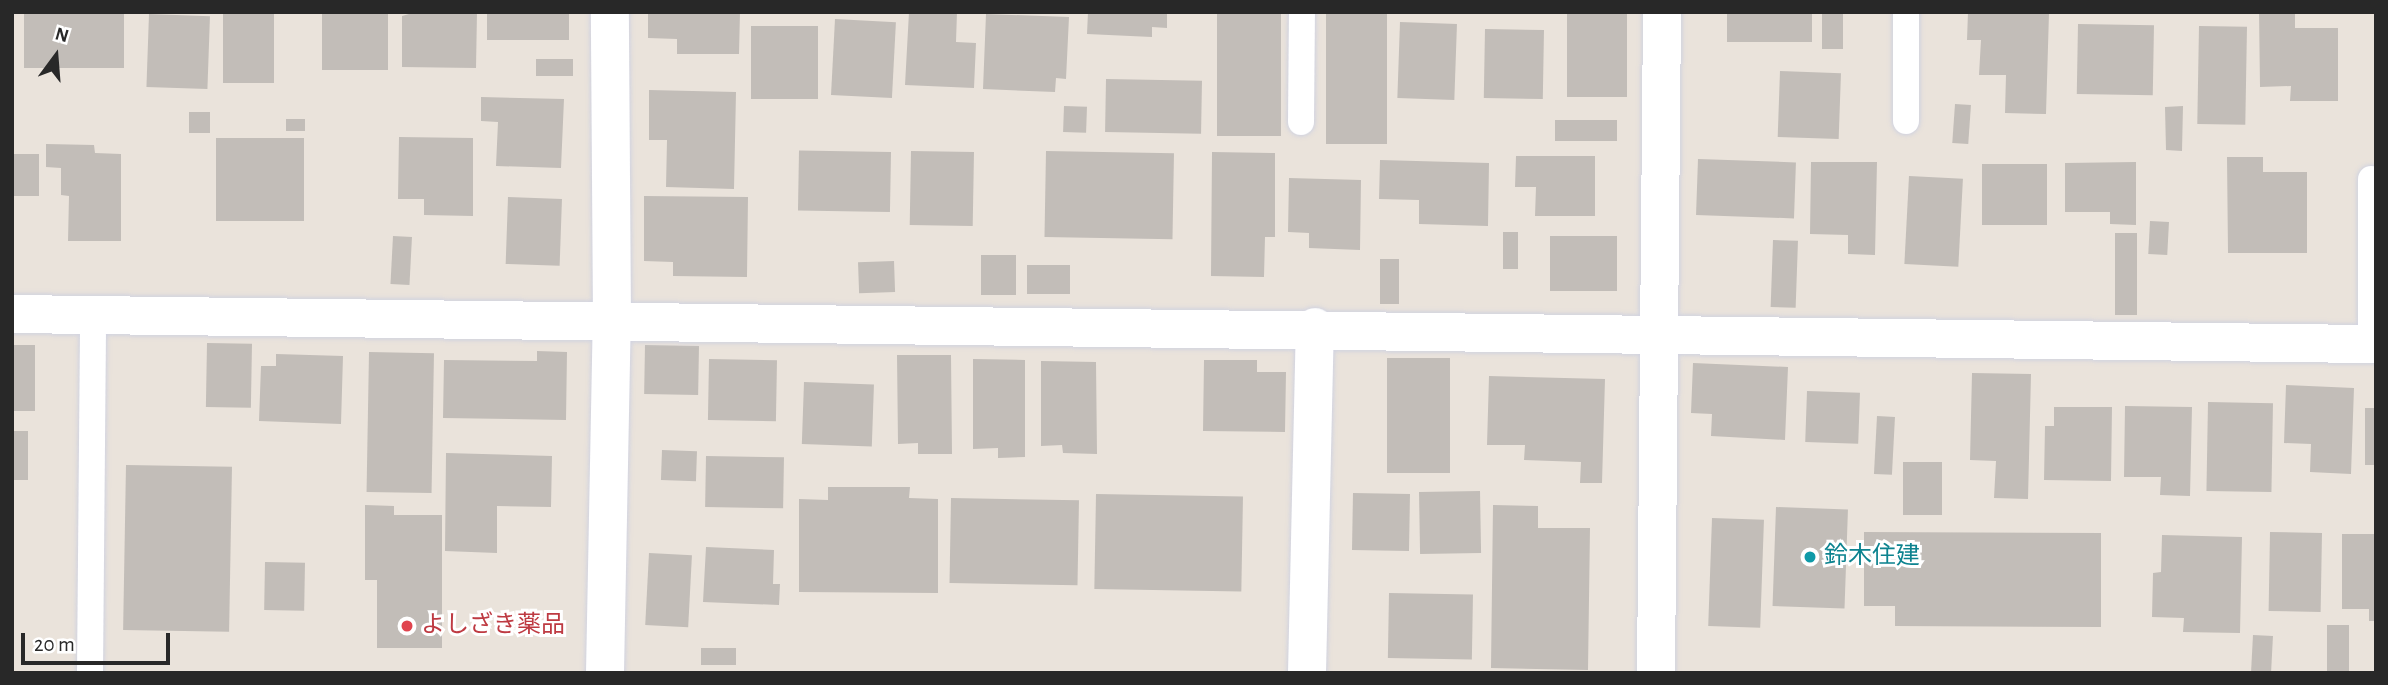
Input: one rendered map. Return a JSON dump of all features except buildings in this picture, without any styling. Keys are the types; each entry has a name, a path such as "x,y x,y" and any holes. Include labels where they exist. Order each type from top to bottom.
{"street":[{"path":"605,673 612,321 610,12"},
{"path":"1656,673 1662,12"},
{"path":"12,314 1315,327 2373,344"},
{"path":"1307,673 1315,327"}],"lane":[{"path":"1301,122 1302,12"},
{"path":"1906,12 1906,121"},
{"path":"2371,179 2373,344"},
{"path":"90,673 93,315"}],"place":[{"name":"鈴木住建","path":"1810,557"},
{"name":"よしざき薬品","path":"407,626"}]}
